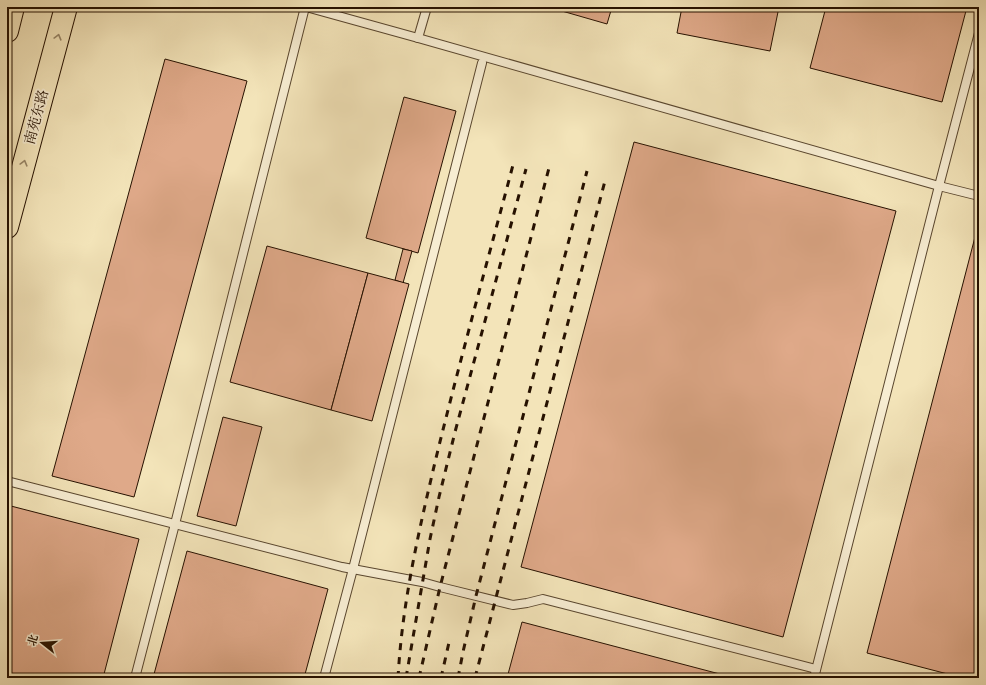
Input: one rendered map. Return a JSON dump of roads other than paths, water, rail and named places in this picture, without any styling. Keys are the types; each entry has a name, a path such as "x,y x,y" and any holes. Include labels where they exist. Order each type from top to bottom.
{"highway":[{"path":"7,31 13,7"},
{"name":"南苑东路","path":"7,227 66,7"}],"lane":[{"path":"135,678 305,7 979,196"},
{"path":"418,38 426,7"},
{"path":"814,678 979,33"},
{"path":"324,678 482,62"},
{"path":"7,481 327,563 422,582 513,605 543,598 816,669"}],"railway":[{"path":"419,678 440,587 550,164"},
{"path":"398,678 407,594 423,512 454,385 513,165"},
{"path":"406,678 430,539 439,497 526,169"},
{"path":"458,678 476,596 587,171"},
{"path":"475,678 606,177"},
{"path":"441,678 450,638"}]}
